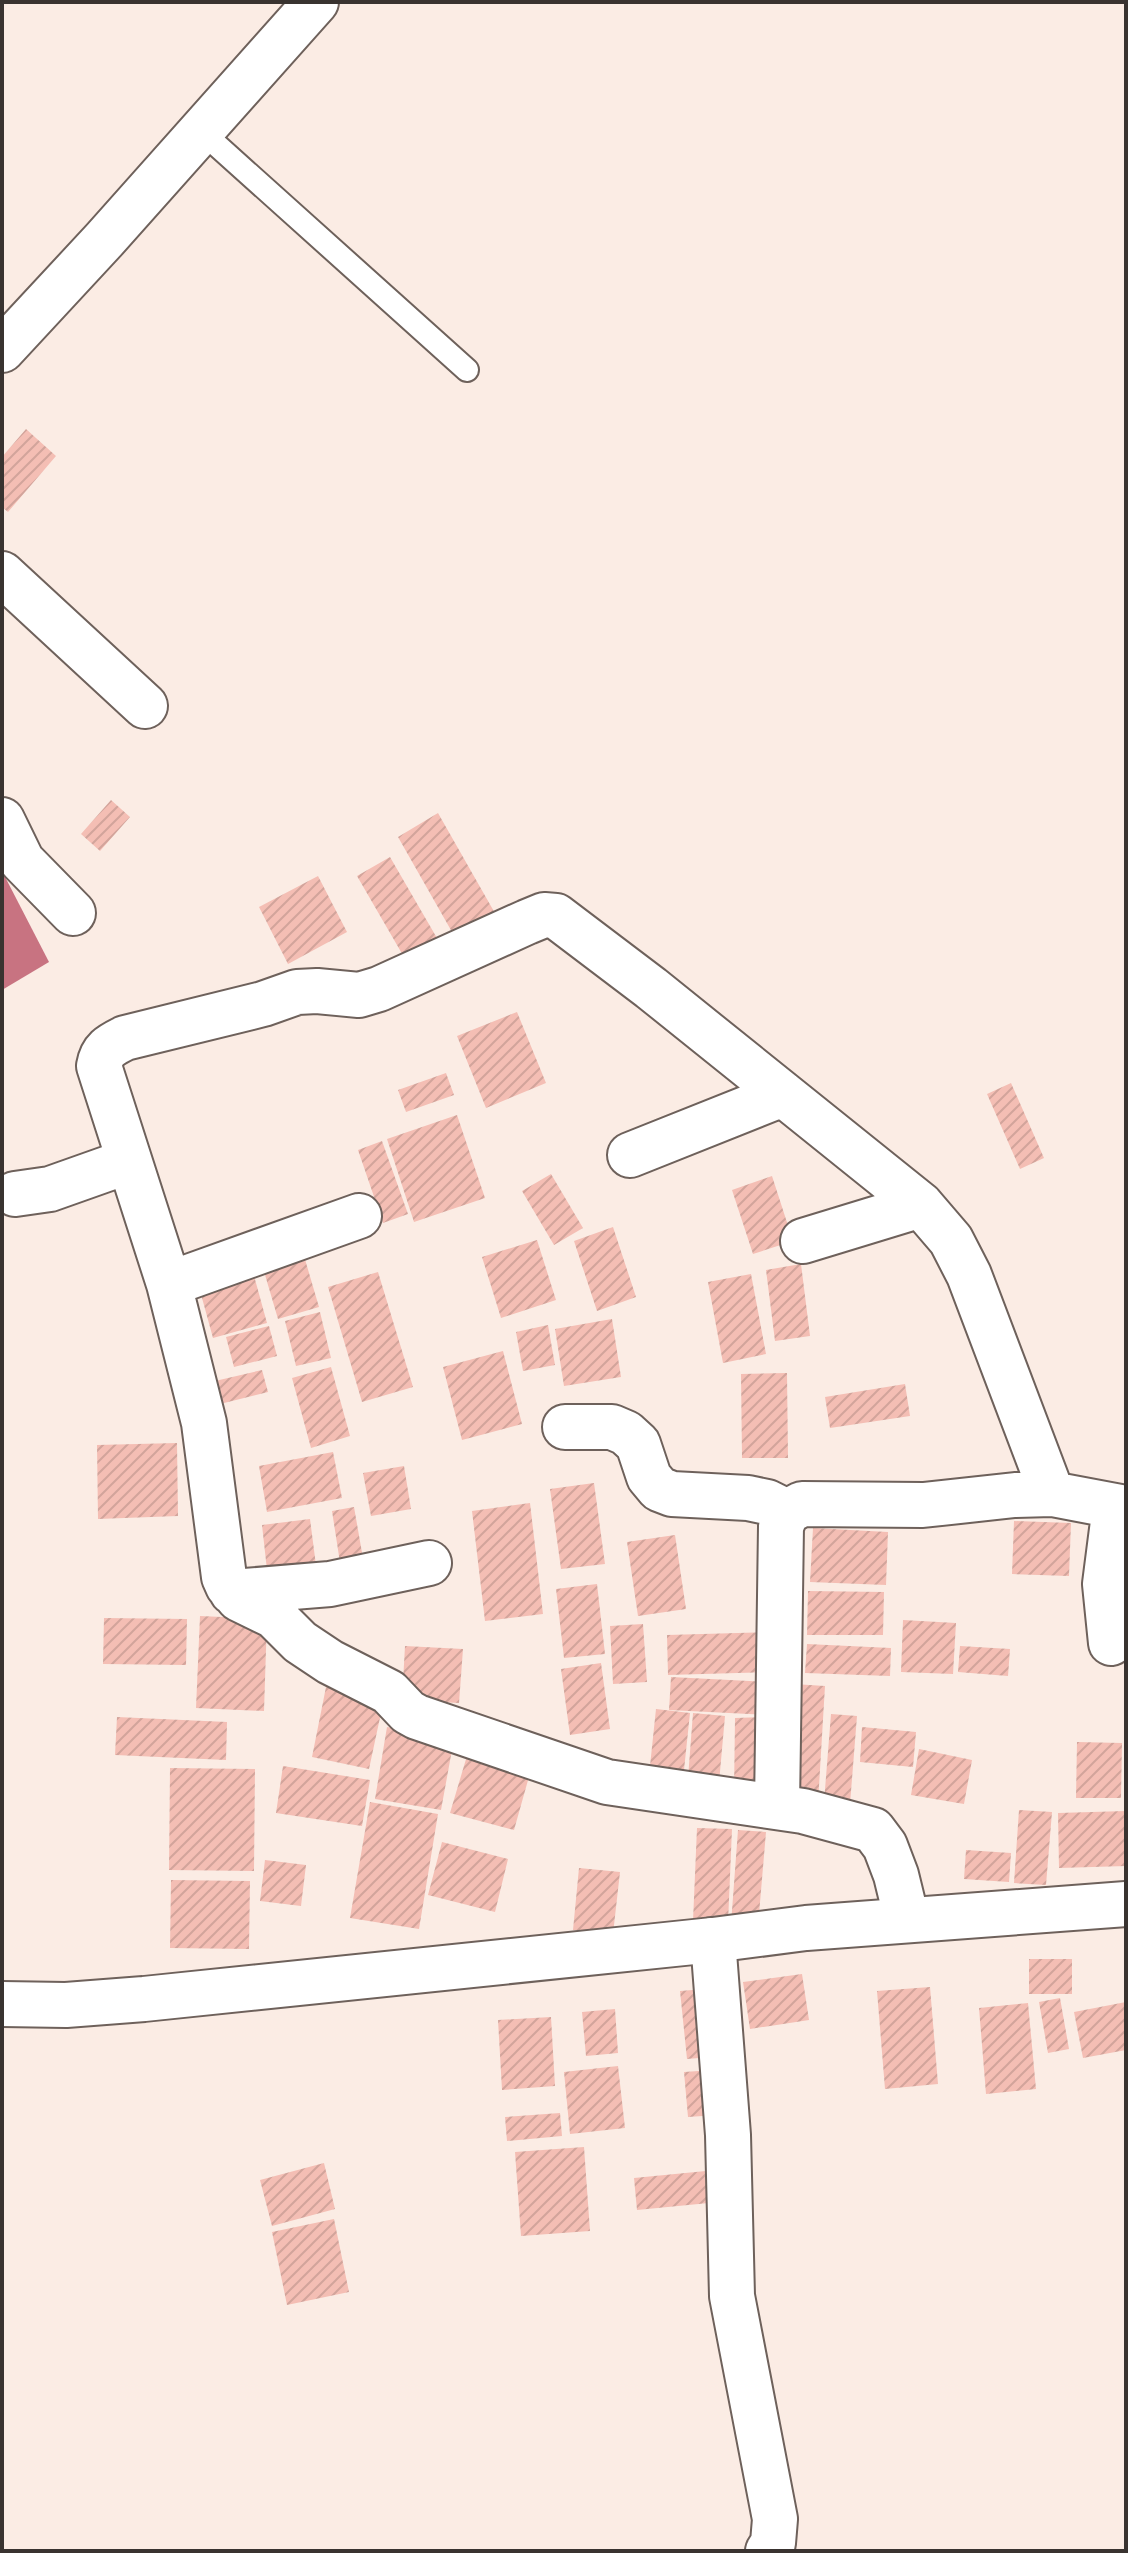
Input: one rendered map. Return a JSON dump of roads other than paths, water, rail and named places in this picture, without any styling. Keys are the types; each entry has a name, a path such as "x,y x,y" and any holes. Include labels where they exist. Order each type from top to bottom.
{"street":[{"path":"2,350 316,2"},
{"path":"2,574 145,706"},
{"path":"2,820 22,861 73,913"},
{"path":"907,1920 891,1861 873,1830 777,1806 607,1782 478,1735 417,1717 389,1692 330,1662 300,1642 274,1616 239,1599 232,1592 224,1577 204,1423 169,1284 99,1066 101,1056 112,1044 125,1038 263,1004 297,992 359,995 379,989 544,915 556,916 921,1205 951,1240 969,1275 1052,1494"},
{"path":"630,1155 783,1094"},
{"path":"9,1196 50,1189 129,1161"},
{"path":"803,1241 921,1205"},
{"path":"169,1284 359,1216"},
{"path":"565,1427 612,1427 626,1433 638,1444 649,1477 659,1489 672,1494 748,1498 767,1502 787,1512"},
{"path":"777,1806 781,1526 787,1512 802,1504 923,1505 1052,1494 1120,1507 1105,1584 1111,1643"},
{"path":"232,1592 330,1584 429,1563"},
{"path":"2,2004 66,2005 144,1999 806,1928 1126,1904"},
{"path":"713,1940 728,2135 732,2296 775,2519 773,2543 768,2551"}],"lane":[{"path":"201,131 467,370"}]}
